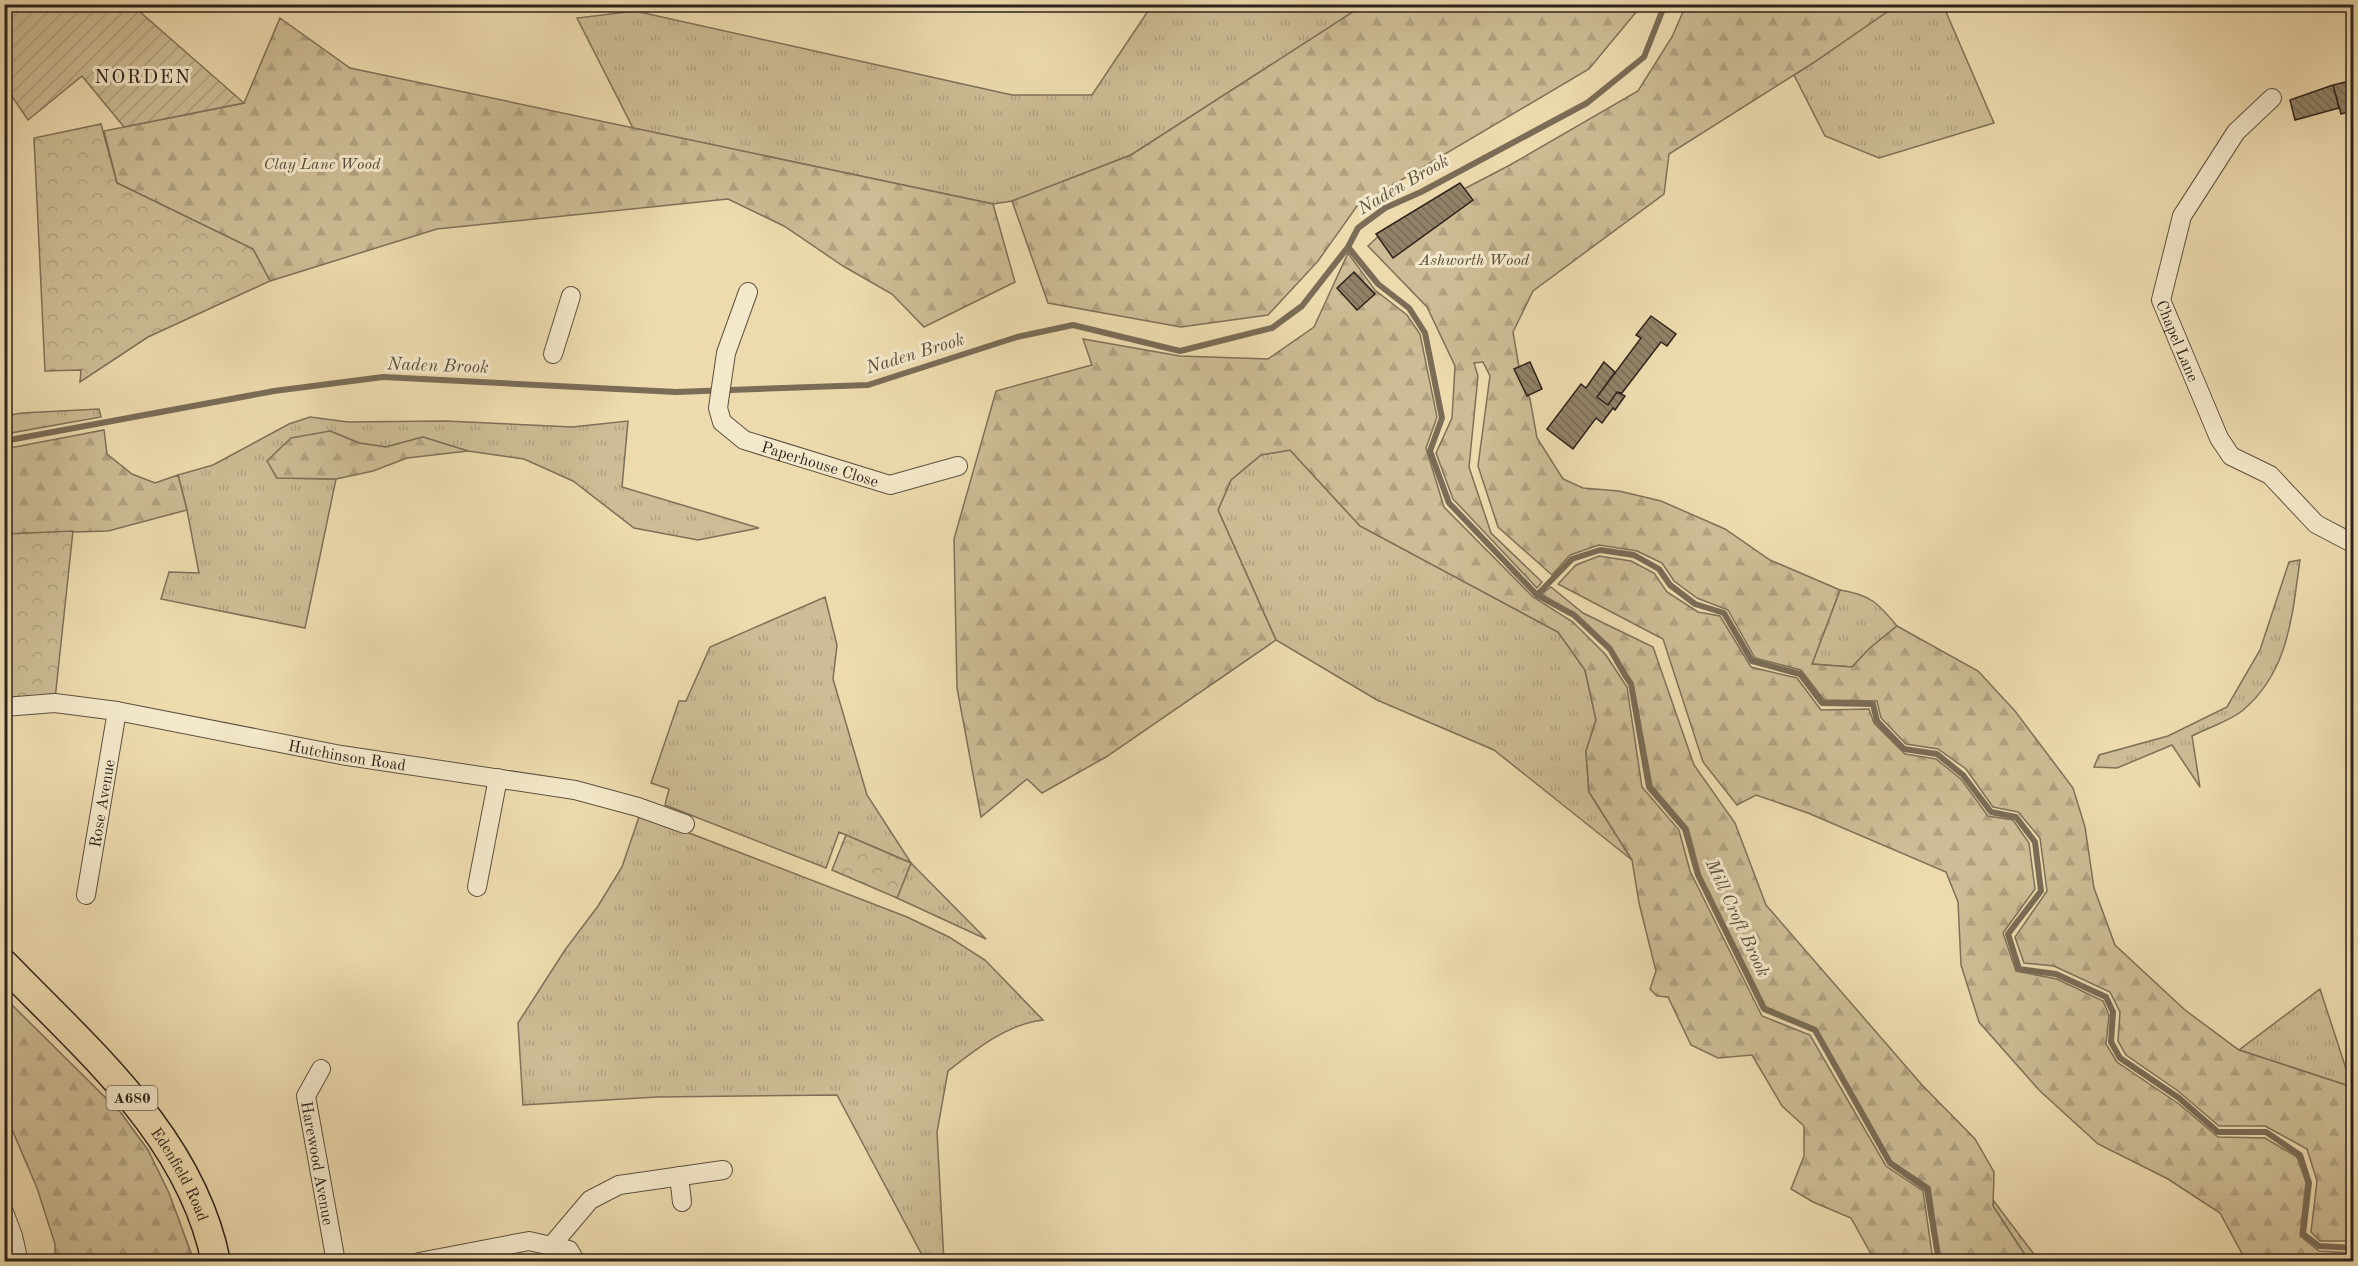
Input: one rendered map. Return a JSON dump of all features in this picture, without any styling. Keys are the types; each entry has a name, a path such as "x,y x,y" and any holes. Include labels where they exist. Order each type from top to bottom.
{"main road":[{"name":"Edenfield Road","path":"4,964 130,1095 167,1144 185,1176 201,1213 216,1262"}],"street":[{"name":"Chapel Lane","path":"2272,98 2236,132 2181,216 2161,300 2219,438 2231,456 2270,475 2316,524 2354,544"},
{"name":"Paperhouse Close","path":"747,292 726,353 720,383 720,415 744,440 890,485 958,466"},
{"path":"553,354 571,296"},
{"name":"Hutchinson Road","path":"4,707 56,703 117,711 341,755 575,790 638,807 686,824"},
{"name":"Rose Avenue","path":"86,895 117,711"},
{"path":"477,887 498,778"},
{"name":"Harewood Avenue","path":"321,1069 306,1096 336,1262"},
{"path":"552,1245 590,1200 619,1185 723,1170"},
{"path":"679,1176 682,1202"},
{"path":"4,1212 14,1236 19,1262"},
{"path":"419,1262 529,1241 569,1250 576,1262"}],"green space":[{"path":"1365,4 1642,5 1589,69 1357,206 1318,261 1268,315 1181,327 1048,303 1012,201 1131,155"},
{"path":"4,5 132,5 244,103 124,127 82,76 28,120 5,86"},
{"path":"1152,5 1365,5 1131,155 1012,201 993,204 633,128 577,18 635,11 1012,95 1092,95"},
{"name":"Ashworth Wood","path":"1686,5 1897,5 1813,63 1669,154 1664,194 1533,291 1513,332 1520,373 1530,399 1537,438 1563,479 1583,488 1619,491 1661,501 1725,529 1770,560 1840,590 1812,664 1852,667 1870,648 1897,626 1978,671 2015,711 2073,788 2085,827 2094,888 2115,945 2185,1010 2239,1050 2352,1087 2353,1241 2320,1241 2311,1232 2317,1181 2307,1149 2265,1126 2219,1126 2178,1091 2126,1055 2118,1041 2120,1012 2110,992 2054,966 2024,963 2015,937 2047,891 2040,838 2018,812 1993,807 1966,769 1938,749 1906,744 1881,718 1877,701 1824,700 1801,670 1755,658 1728,610 1697,598 1674,581 1662,563 1637,551 1599,545 1570,555 1552,575 1498,527 1478,466 1490,376 1483,362 1474,363 1478,376 1469,467 1491,533 1542,582 1537,588 1453,499 1436,453 1452,418 1455,366 1427,307 1368,246 1385,230 1510,165 1638,91 1672,37"},
{"path":"1897,5 1943,5 1994,123 1879,158 1825,136 1794,75"},
{"name":"Clay Lane Wood","path":"280,18 350,68 993,204 1015,282 924,327 892,294 843,266 784,226 728,199 437,229 270,281 253,249 117,183 104,131 244,103"},
{"path":"101,124 117,183 253,249 270,281 148,337 80,382 81,370 45,371 34,138"},
{"path":"1348,253 1375,290 1407,315 1420,334 1437,417 1426,448 1444,507 1533,597 1573,622 1606,655 1627,687 1642,787 1679,830 1690,871 1762,1016 1810,1035 1886,1166 1923,1191 1933,1261 1875,1261 1851,1218 1813,1202 1791,1189 1804,1156 1804,1126 1782,1106 1752,1055 1718,1058 1691,1045 1668,997 1657,996 1650,989 1656,971 1639,903 1632,860 1589,792 1586,751 1596,720 1585,670 1558,632 1360,526 1290,450 1261,455 1231,480 1218,510 1276,640 1106,757 1042,793 1027,779 981,817 957,688 954,539 996,391 1092,365 1083,339 1180,356 1268,359 1314,327"},
{"path":"99,409 101,417 5,434 5,416"},
{"path":"310,417 348,422 446,421 572,427 628,421 622,487 759,528 698,540 634,528 573,481 524,459 468,451 423,437 386,447 359,443 330,431 277,478 336,479 305,628 161,599 169,572 199,573 178,475 213,465 289,424"},
{"path":"104,430 107,454 132,474 155,483 178,475 187,510 108,531 5,534 4,449"},
{"path":"330,431 359,443 386,447 423,437 468,451 407,458 373,471 336,479 277,478 267,461 291,438"},
{"path":"1290,450 1360,526 1558,632 1585,670 1596,720 1586,751 1589,792 1632,860 1494,750 1377,700 1276,640 1218,510 1231,480 1261,455"},
{"path":"73,531 55,699 5,703 5,534"},
{"path":"1599,556 1631,561 1654,573 1667,592 1698,612 1720,616 1751,667 1797,678 1821,710 1869,709 1874,723 1905,754 1936,759 1961,779 1988,816 2013,820 2029,843 2035,889 2003,933 2016,971 2057,979 2103,1001 2109,1015 2106,1044 2117,1062 2179,1104 2218,1137 2265,1138 2297,1157 2306,1182 2300,1236 2319,1251 2353,1253 2353,1261 2246,1261 2220,1213 2168,1179 2098,1144 2039,1090 1979,1022 1961,965 1958,902 1946,872 1808,813 1756,795 1737,805 1703,762 1663,639 1558,584 1576,565"},
{"path":"2300,560 2286,642 2270,679 2258,696 2242,711 2192,736 2200,787 2172,745 2117,768 2094,767 2099,755 2168,736 2227,707 2260,650 2289,562"},
{"path":"1551,587 1583,613 1653,647 1694,765 1735,823 1766,905 1922,1085 1975,1139 1994,1172 1993,1206 2029,1261 1941,1262 1930,1187 1891,1161 1816,1028 1766,1007 1700,874 1688,828 1652,786 1633,684 1611,648 1573,613 1541,594"},
{"path":"1840,590 1859,594 1873,601 1897,626 1870,648 1852,667 1812,664"},
{"path":"825,597 837,645 833,679 867,795 911,863 839,832 826,868 665,805 669,789 651,783 679,701 686,701 710,647"},
{"path":"640,814 907,917 949,937 985,960 1043,1020 1030,1022 1005,1032 981,1046 948,1071 937,1132 944,1262 928,1261 921,1253 837,1095 657,1097 523,1105 518,1023 622,867"},
{"path":"846,835 911,863 897,898 832,870"},
{"path":"911,863 986,939 897,898"},
{"path":"2320,989 2352,1087 2239,1050"},
{"path":"5,998 121,1113 148,1150 169,1193 194,1261 55,1261 55,1244 37,1188 5,1113"},
{"path":"1993,1200 2039,1261 2029,1261 1993,1206"}],"building":[{"path":"2354,80 2354,110 2341,114 2333,85"},
{"path":"2333,85 2339,108 2295,120 2290,100"},
{"path":"1460,183 1473,200 1393,258 1376,234"},
{"path":"1354,272 1375,294 1357,310 1337,288"},
{"path":"1651,316 1676,334 1667,346 1661,342 1622,393 1617,392 1608,405 1597,397 1641,338 1636,335"},
{"path":"1530,362 1542,389 1527,396 1514,369"},
{"path":"1604,362 1615,372 1597,397 1608,405 1617,392 1625,396 1602,423 1596,418 1573,449 1547,429 1581,384 1586,388"}],"waterway":[{"name":"Naden Brook","path":"4,441 274,391 383,377 676,392 868,385 1017,337 1073,325 1180,351 1272,328 1302,306 1348,247 1358,228 1385,208 1421,192 1587,103 1644,57 1665,4"},
{"name":"Mill Croft Brook","path":"1348,247 1378,284 1409,308 1425,333 1442,418 1430,451 1449,503 1537,595 1574,615 1610,649 1631,684 1649,787 1685,829 1698,875 1764,1009 1815,1030 1890,1163 1927,1189 1939,1262"},
{"path":"1537,595 1572,559 1600,550 1634,555 1659,569 1670,585 1695,604 1724,613 1752,661 1800,674 1822,703 1873,704 1877,721 1904,749 1937,754 1963,775 1991,812 2016,817 2035,842 2041,891 2008,934 2019,969 2056,974 2106,997 2113,1012 2111,1042 2120,1058 2179,1098 2218,1132 2266,1132 2300,1155 2309,1183 2303,1234 2319,1246 2354,1248"}],"district":[{"name":"NORDEN","path":"143,76"}]}
